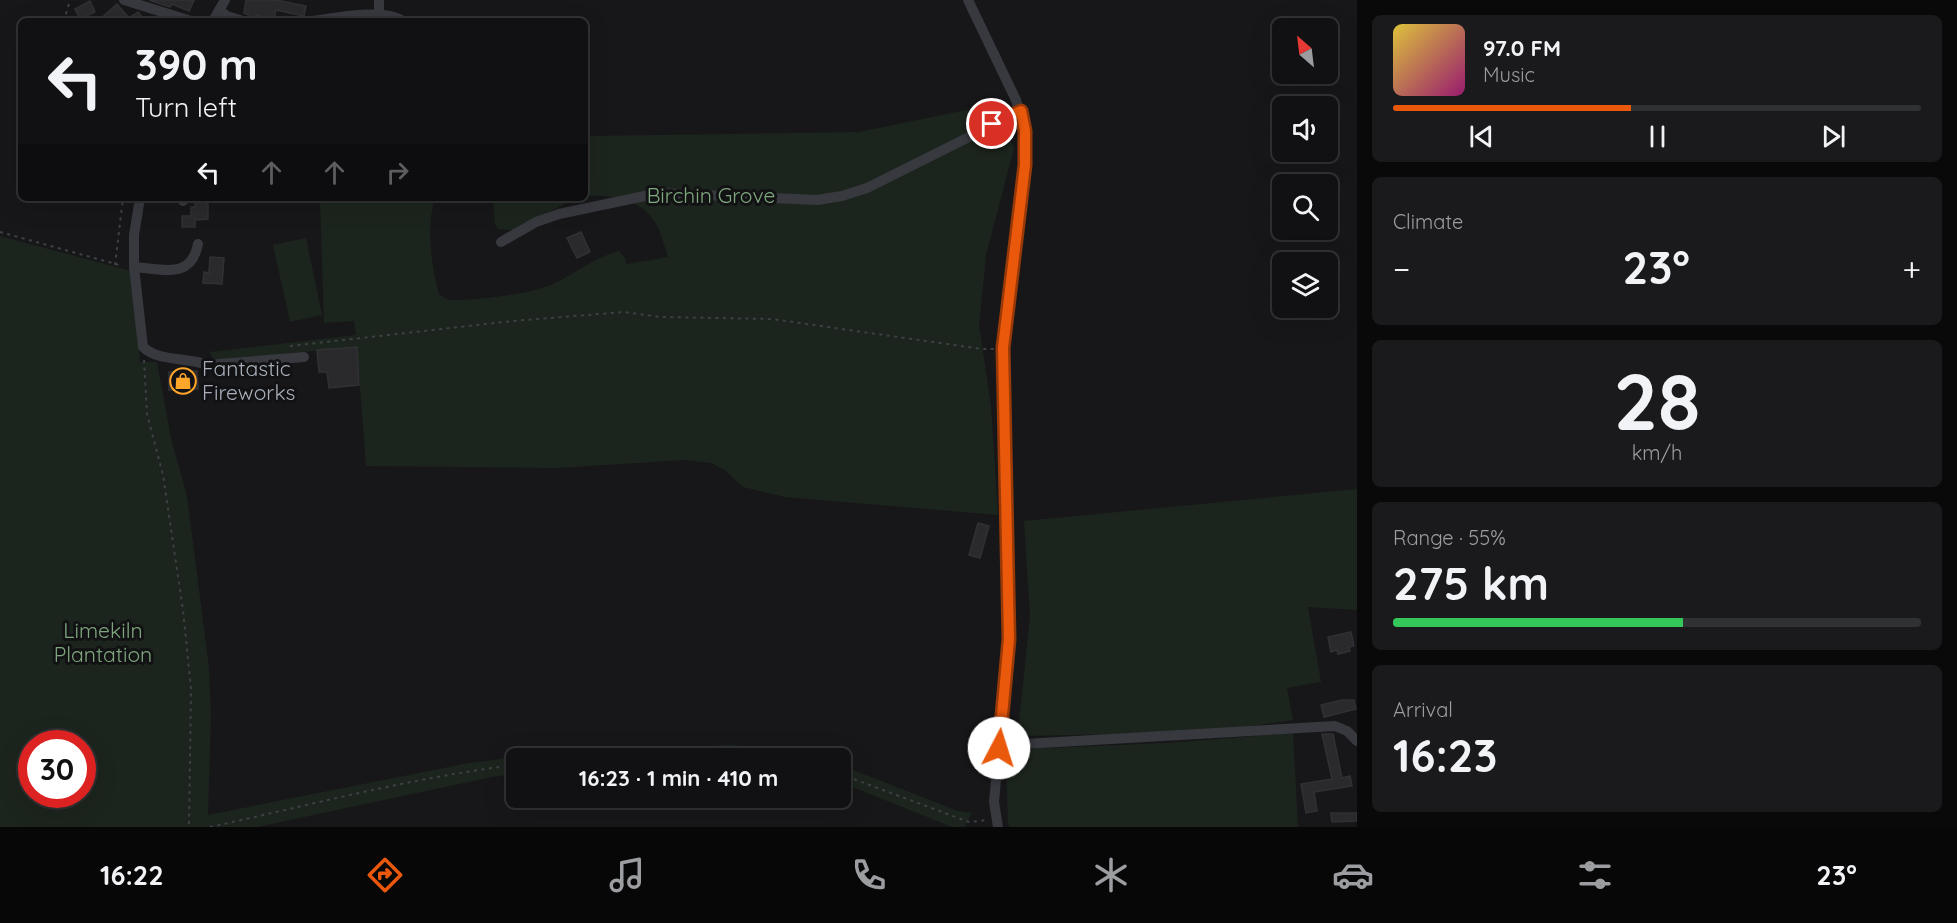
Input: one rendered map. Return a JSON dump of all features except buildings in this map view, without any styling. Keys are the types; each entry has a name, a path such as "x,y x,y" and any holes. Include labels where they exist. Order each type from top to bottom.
{"street":[{"path":"124,0 181,18"},
{"path":"215,18 225,0"},
{"path":"379,0 379,16"},
{"path":"968,0 1021,111 1025,131 1025,165 1003,348 1009,639 994,802 997,823"},
{"path":"219,10 233,18"},
{"path":"352,18 379,16 396,18"},
{"path":"501,242 536,222 559,214 659,193 816,200 842,196 867,188 1021,111"},
{"path":"140,201 134,235 134,267 143,347 150,353 195,360 207,365 304,357"},
{"path":"134,267 180,269 189,266 194,260 198,244"},
{"path":"1000,730 1024,744 1335,726 1352,728 1357,741"}],"path":[{"path":"68,18 66,14 70,0"},
{"path":"114,265 123,201"},
{"path":"0,232 114,265 134,267"},
{"path":"287,347 513,321 624,312 660,317 772,319 982,349 1003,348"},
{"path":"143,347 147,414 163,475 183,610 190,689 189,827"},
{"path":"210,827 398,786 506,766"},
{"path":"851,778 969,822 997,823"}],"green space":[{"name":"Birchin Grove","path":"996,104 1014,148 986,255 979,325 991,406 998,515 785,497 743,487 726,471 711,463 684,460 557,468 366,466 357,347 213,360 210,352 356,335 354,321 324,323 320,201 434,201 430,233 439,294 451,300 500,296 548,286 600,258 619,251 625,258 626,264 668,257 656,225 641,207 614,197 588,196 588,136 859,132"},
{"path":"493,201 570,201 515,230 498,229 495,224"},
{"name":"Limekiln Plantation","path":"0,236 131,271 140,362 157,362 171,438 187,496 209,668 211,715 208,815 464,764 506,758 506,775 257,827 0,827"},
{"path":"306,238 322,315 290,322 273,245"},
{"path":"1357,489 1357,610 1308,607 1321,682 1287,688 1293,720 1227,729 1159,733 1025,736 1018,732 1030,616 1024,521"},
{"path":"1293,733 1298,827 1010,827 1008,824 1006,766 1012,754 1026,749 1166,743"},
{"name":"Limekiln Plantation","path":"732,745 756,748 661,748"},
{"path":"851,769 958,811 972,813 965,827 952,827 851,786"}],"place":[{"name":"Fantastic Fireworks","path":"183,381"}],"route":[{"path":"992,124 1021,111 1025,131 1025,165 1003,348 1009,639 999,748"}]}
